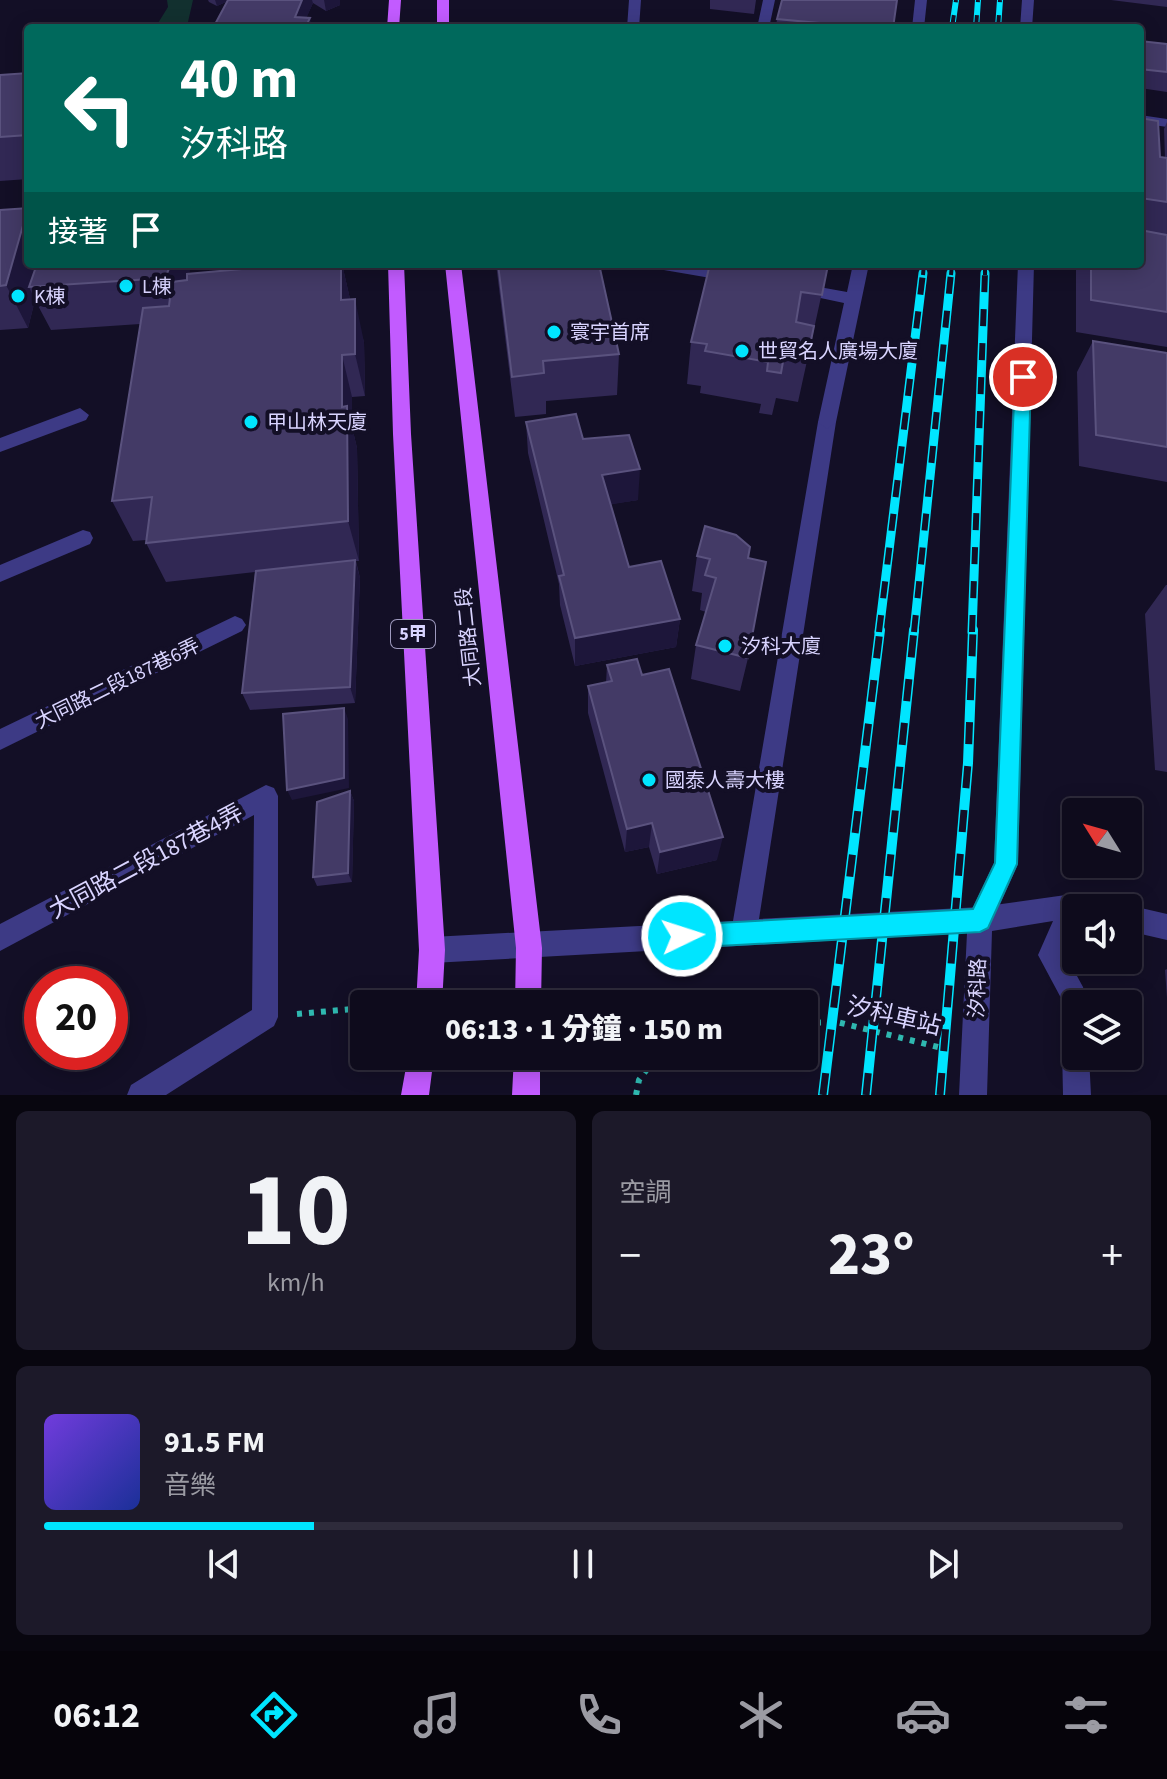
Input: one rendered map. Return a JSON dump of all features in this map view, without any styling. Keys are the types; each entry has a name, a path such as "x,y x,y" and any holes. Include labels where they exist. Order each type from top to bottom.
{"main road":[{"path":"393,24 395,0"},
{"path":"443,0 443,24"},
{"name":"5甲","path":"396,268 402,434 432,950 430,990"},
{"name":"大同路二段","path":"453,268 529,948 528,990"},
{"path":"415,1095 419,1070"},
{"path":"526,1095 527,1070"}],"street":[{"path":"633,24 635,0"},
{"path":"764,24 769,0"},
{"path":"918,24 921,0"},
{"path":"1026,24 1028,0"},
{"path":"1144,120 1167,123"},
{"path":"696,268 747,279"},
{"path":"744,932 827,422 860,268"},
{"name":"汐科路","path":"973,1095 980,920 1006,864 1026,268"},
{"path":"778,285 854,299"},
{"path":"0,445 80,415"},
{"path":"0,574 83,538"},
{"name":"大同路二段187巷6弄","path":"0,740 235,625"},
{"name":"大同路二段187巷4弄","path":"0,938 266,796 265,1017"},
{"path":"432,950 529,948 744,932 980,920 1062,909"},
{"path":"1142,921 1167,927"},
{"path":"1062,935 1051,955 1071,990"},
{"path":"141,1095 265,1017"},
{"path":"1076,1070 1077,1095"}],"path":[{"path":"265,1017 350,1009"},
{"name":"汐科車站","path":"818,1023 837,1022 975,1056"},
{"path":"636,1095 639,1080 646,1070"}],"green space":[{"path":"167,0 193,0 186,24 157,24 168,7"}],"building":[{"path":"228,0 302,0 295,17 310,18 307,24 215,24"},
{"path":"782,0 897,0 894,24 830,24 777,19"},
{"path":"1144,41 1167,44 1167,72 1144,69"},
{"path":"24,73 24,135 0,137 0,75"},
{"path":"1144,119 1158,121 1160,157 1167,158 1167,202 1144,199"},
{"path":"24,208 24,222 6,285 0,286 0,210"},
{"path":"1144,231 1167,235 1167,312 1091,300 1091,268 1144,268"},
{"path":"36,268 169,268 165,278 29,287"},
{"name":"甲山林天廈","path":"254,268 341,268 341,300 355,299 355,354 342,355 342,407 347,406 348,521 146,543 152,497 112,501 143,308 169,306 172,282 187,280 187,274"},
{"name":"寰宇首席","path":"498,268 600,268 619,354 543,361 544,373 512,377"},
{"path":"709,268 827,268 822,295 801,292 796,322 814,326 807,360 784,356 781,373 767,371 768,362 705,351 707,344 691,342"},
{"path":"1093,341 1167,353 1167,447 1096,435"},
{"path":"576,414 583,439 629,435 640,469 602,475 629,567 661,561 680,619 575,638 559,576 564,575 526,422"},
{"path":"705,526 736,535 750,547 748,558 766,562 748,658 696,645 716,578 705,575 710,559 697,556"},
{"path":"355,560 350,687 242,693 256,571"},
{"name":"國泰人壽大樓","path":"637,659 642,675 669,669 723,837 660,852 652,823 627,829 588,686 612,681 607,665"},
{"path":"344,708 344,778 287,790 283,714"},
{"path":"350,791 348,873 313,877 317,802"}],"railway":[{"path":"953,24 956,0"},
{"path":"976,24 978,0"},
{"path":"998,24 1000,0"},
{"path":"923,275 924,268"},
{"path":"951,275 952,268"},
{"path":"985,268 985,273"},
{"path":"879,632 923,273"},
{"path":"914,632 951,273"},
{"path":"972,632 985,273"},
{"path":"823,1095 880,630"},
{"path":"866,1095 914,630"},
{"path":"940,1095 968,763 973,630"}],"place":[{"name":"L棟","path":"126,286"},
{"name":"K棟","path":"18,296"},
{"name":"寰宇首席","path":"554,332"},
{"name":"世貿名人廣場大廈","path":"742,351"},
{"name":"甲山林天廈","path":"251,422"},
{"name":"汐科大廈","path":"725,646"},
{"name":"國泰人壽大樓","path":"649,780"}],"route":[{"path":"682,936 980,920 1006,864 1023,377"}]}
